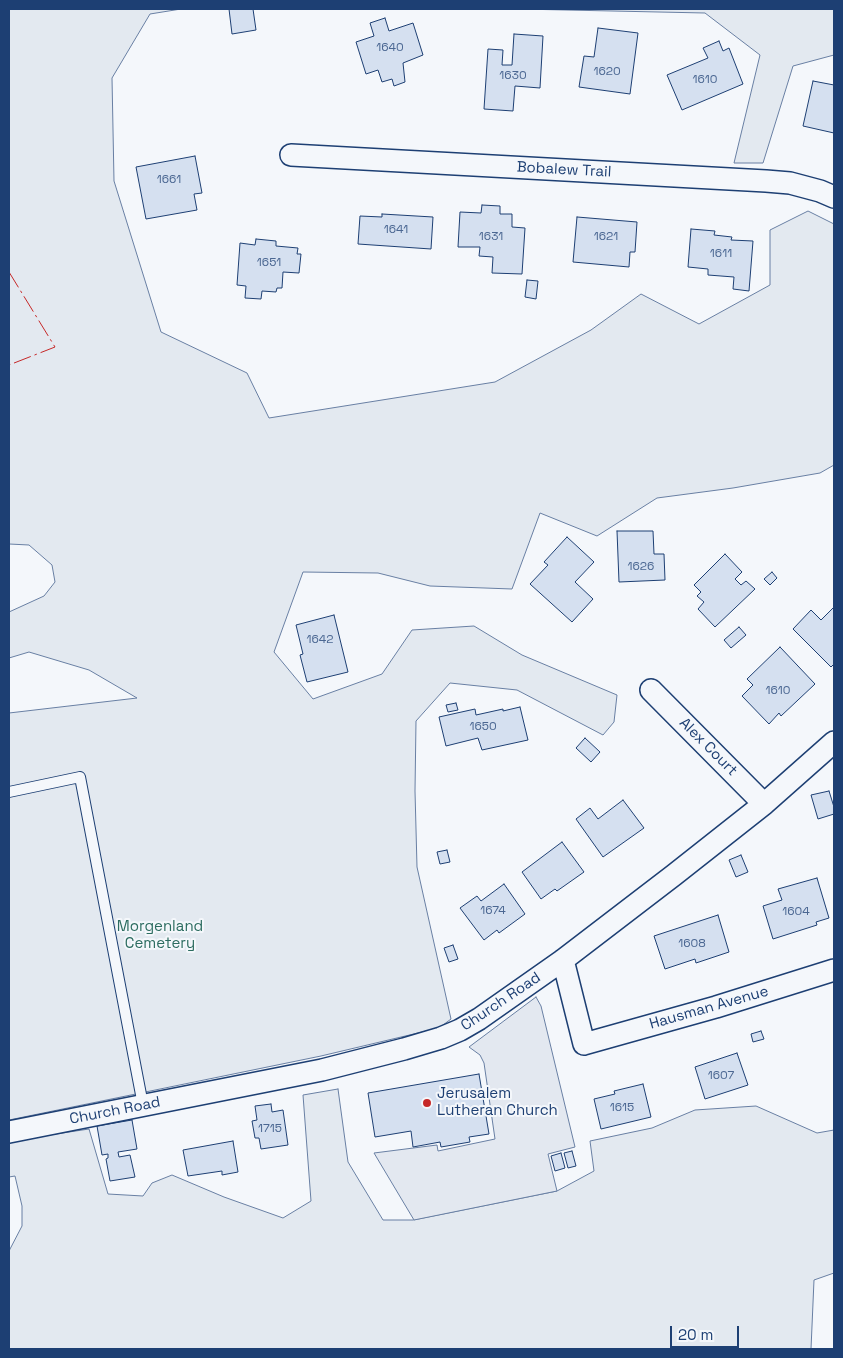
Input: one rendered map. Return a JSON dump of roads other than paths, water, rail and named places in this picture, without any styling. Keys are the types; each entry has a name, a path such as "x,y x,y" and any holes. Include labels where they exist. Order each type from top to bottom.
{"street":[{"name":"Bobalew Trail","path":"292,155 766,181 790,183 834,197"},
{"name":"Alex Court","path":"651,690 764,804"},
{"name":"Church Road","path":"9,1132 322,1070 441,1038 479,1019 562,960 764,804 834,742"},
{"name":"Hausman Avenue","path":"562,960 584,1044 716,1007 834,970"}],"lane":[{"path":"9,792 80,777 143,1105"}],"place":[{"name":"Jerusalem Lutheran Church","path":"427,1103"}],"park label":[{"name":"Morgenland Cemetery","path":"160,936"}]}
